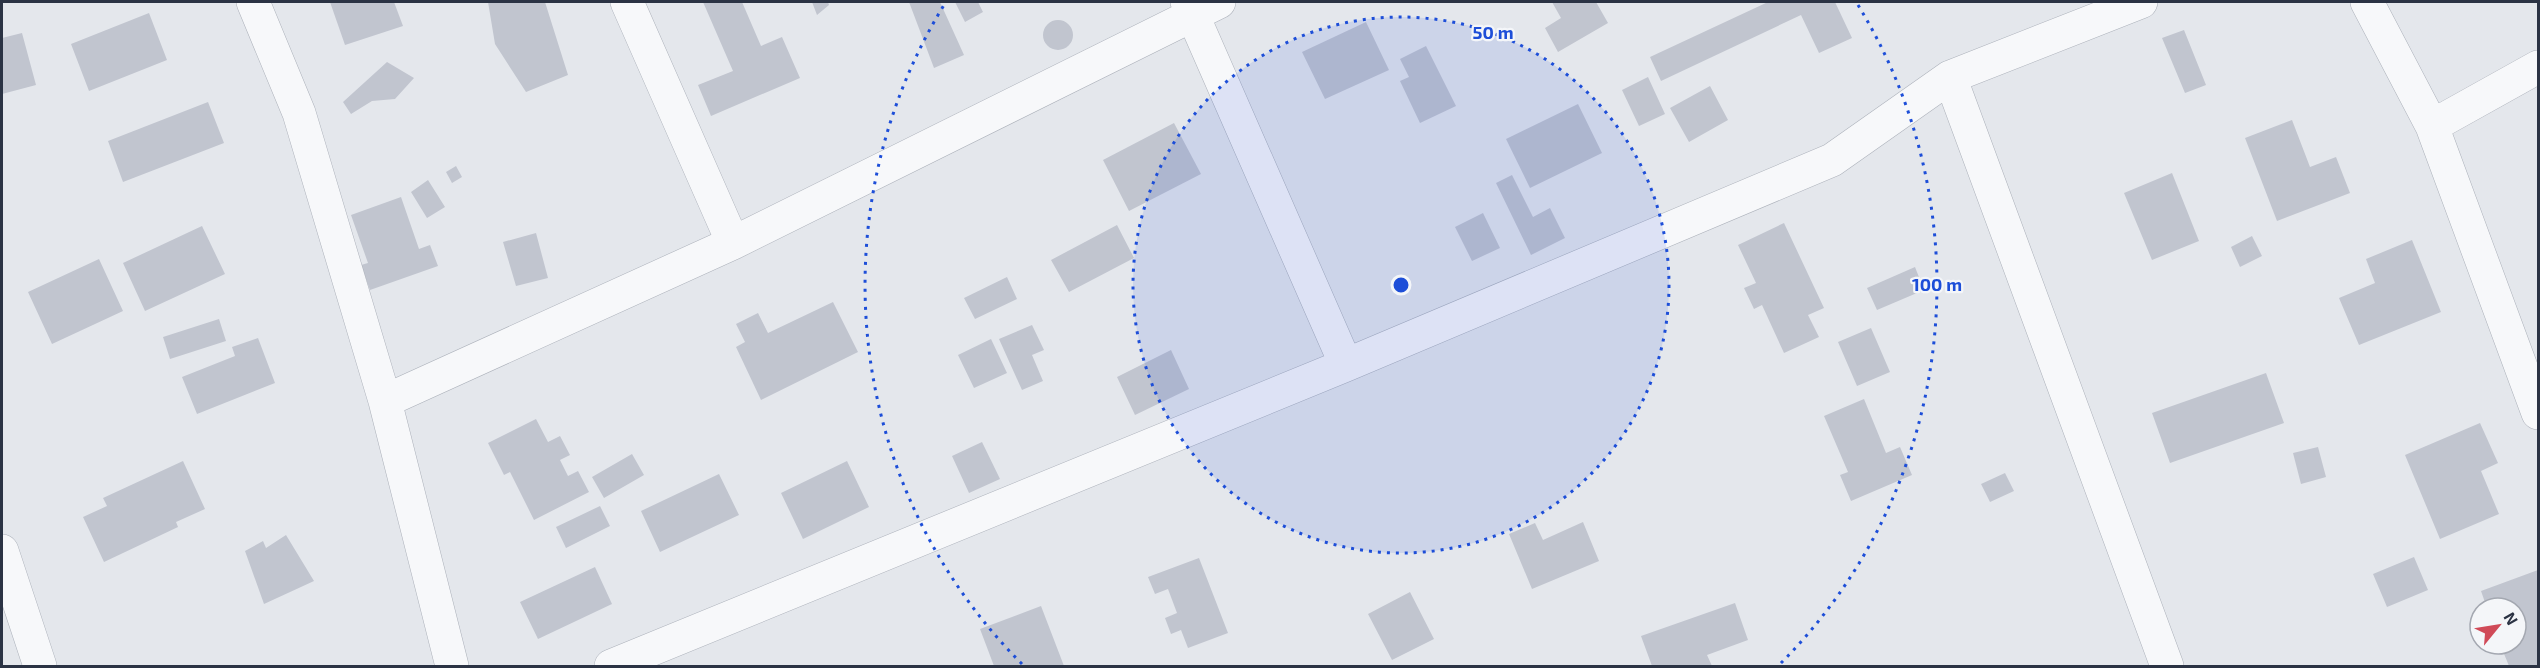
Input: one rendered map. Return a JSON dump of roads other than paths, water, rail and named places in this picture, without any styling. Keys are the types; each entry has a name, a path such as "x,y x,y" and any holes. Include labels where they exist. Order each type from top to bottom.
{"street":[{"path":"253,2 299,113 385,401 452,666"},
{"path":"627,2 733,243"},
{"path":"611,666 1346,365 1832,160 1950,77 2141,2"},
{"path":"2367,2 2432,126 2538,413"},
{"path":"385,401 733,243 1200,6 1346,365"},
{"path":"2432,126 2538,67"},
{"path":"1950,77 2167,666"},
{"path":"2,551 40,666"}]}
